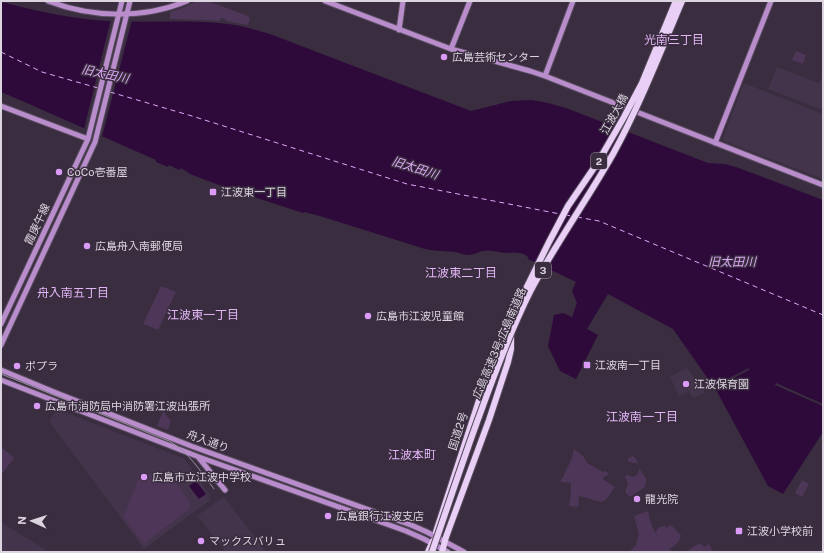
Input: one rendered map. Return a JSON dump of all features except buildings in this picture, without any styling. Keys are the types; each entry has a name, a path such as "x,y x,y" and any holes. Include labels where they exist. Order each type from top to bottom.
{"highway":[{"name":"広島高速3号;広島南道路","path":"430,552 495,371 519,317 547,261 629,125 682,1"},
{"name":"江波大橋","path":"513,316 548,242 568,206 598,162 642,83 675,2"},
{"name":"国道2号","path":"430,552 486,379 513,316"},
{"name":"2","path":"444,551 444,542 489,420 508,362 511,349 513,316"}],"street":[{"path":"48,1 81,11 119,14 160,10 187,1"},
{"path":"119,14 122,1"},
{"path":"1,345 93,148 130,1"},
{"path":"325,1 451,50 545,76 823,185"},
{"path":"399,30 403,1"},
{"path":"451,50 470,1"},
{"path":"545,76 574,1"},
{"path":"715,143 771,1"},
{"name":"霞庚午線","path":"1,324 88,139 119,14"},
{"path":"1,106 88,139"},
{"name":"舟入通り","path":"1,370 185,443 411,525 464,552"},
{"name":"舟入通り","path":"1,380 199,457 406,532 432,543 444,551"},
{"path":"199,457 225,490"}],"shaded area":[{"path":"197,1 208,1 248,16 250,18 248,25 226,21 225,19 221,18 219,21 170,19 170,12"},
{"path":"796,51 806,55 803,64 792,60"},
{"path":"777,67 819,83 823,74 823,110 768,89"},
{"path":"746,84 823,114 823,179 724,141 723,138 743,85"},
{"path":"161,286 176,292 158,330 143,324"},
{"name":"江波保育園","path":"687,368 704,390 704,393 693,398 689,391 679,396 670,377"},
{"name":"広島市立江波中学校","path":"57,409 185,459 210,495 209,501 144,549 49,421"},
{"path":"163,411 171,421 168,430 157,426"},
{"path":"1,447 14,458 1,475"},
{"path":"574,449 583,456 587,463 603,472 605,471 609,473 603,479 615,487 604,501 602,502 579,496 578,507 569,506 571,483 561,481 572,458"},
{"path":"633,456 637,461 638,466 637,463 628,461 628,458"},
{"path":"639,467 645,476 645,487 630,497 625,492 628,483 625,477 626,475 633,477 637,475"},
{"path":"142,471 177,484 190,502 189,509 144,544 123,517"},
{"path":"802,480 809,484 802,497 795,493"},
{"path":"223,497 266,552 226,552 197,516"},
{"path":"648,511 654,531 658,536 656,533 658,528 664,526 667,528 670,525 681,535 679,541 673,547 669,548 673,552 629,552 636,545 639,534 634,516"},
{"path":"1,522 49,552 1,552"},
{"path":"701,543 704,547 709,544 713,552 686,552 694,546"}],"water":[{"name":"旧太田川","path":"1,2 55,14 95,20 123,22 205,22 244,27 270,34 471,111 511,101 532,100 548,103 566,108 708,163 725,164 736,167 823,200 823,404 776,383 775,385 823,406 823,432 783,494 768,486 715,388 749,370 749,368 713,386 673,329 608,294 587,329 598,335 576,379 560,371 548,346 554,315 563,313 572,317 577,303 572,291 576,282 528,259 528,257 524,254 481,251 468,255 456,252 425,249 320,216 303,213 227,188 190,174 181,168 179,170 169,165 168,167 156,162 156,160 1,92"},
{"path":"196,481 206,494 199,499 189,486"}],"pier":[{"path":"111,19 132,20 102,137 84,129"}],"ferry route":[{"path":"1,52 42,72 98,88"},
{"path":"110,92 192,116 407,184 560,214"},
{"path":"565,215 572,216"},
{"path":"577,217 599,221 823,315"}],"tram line":[{"path":"1,374 169,441 188,456 214,489"}],"place":[{"name":"広島芸術センター","path":"444,57"},
{"name":"CoCo壱番屋","path":"59,172"},
{"name":"江波東一丁目","path":"213,192"},
{"name":"広島舟入南郵便局","path":"87,246"},
{"name":"広島市江波児童館","path":"368,316"},
{"name":"江波南一丁目","path":"587,365"},
{"name":"ポプラ","path":"17,366"},
{"name":"江波保育園","path":"686,384"},
{"name":"広島市消防局中消防署江波出張所","path":"37,406"},
{"name":"広島市立江波中学校","path":"144,477"},
{"name":"龍光院","path":"637,499"},
{"name":"広島銀行江波支店","path":"328,516"},
{"name":"江波小学校前","path":"739,531"},
{"name":"マックスバリュ","path":"201,541"}],"district":[{"name":"光南三丁目","path":"674,40"},
{"name":"江波東二丁目","path":"461,273"},
{"name":"舟入南五丁目","path":"73,293"},
{"name":"江波東一丁目","path":"203,315"},
{"name":"江波南一丁目","path":"642,417"},
{"name":"江波本町","path":"412,455"}]}
